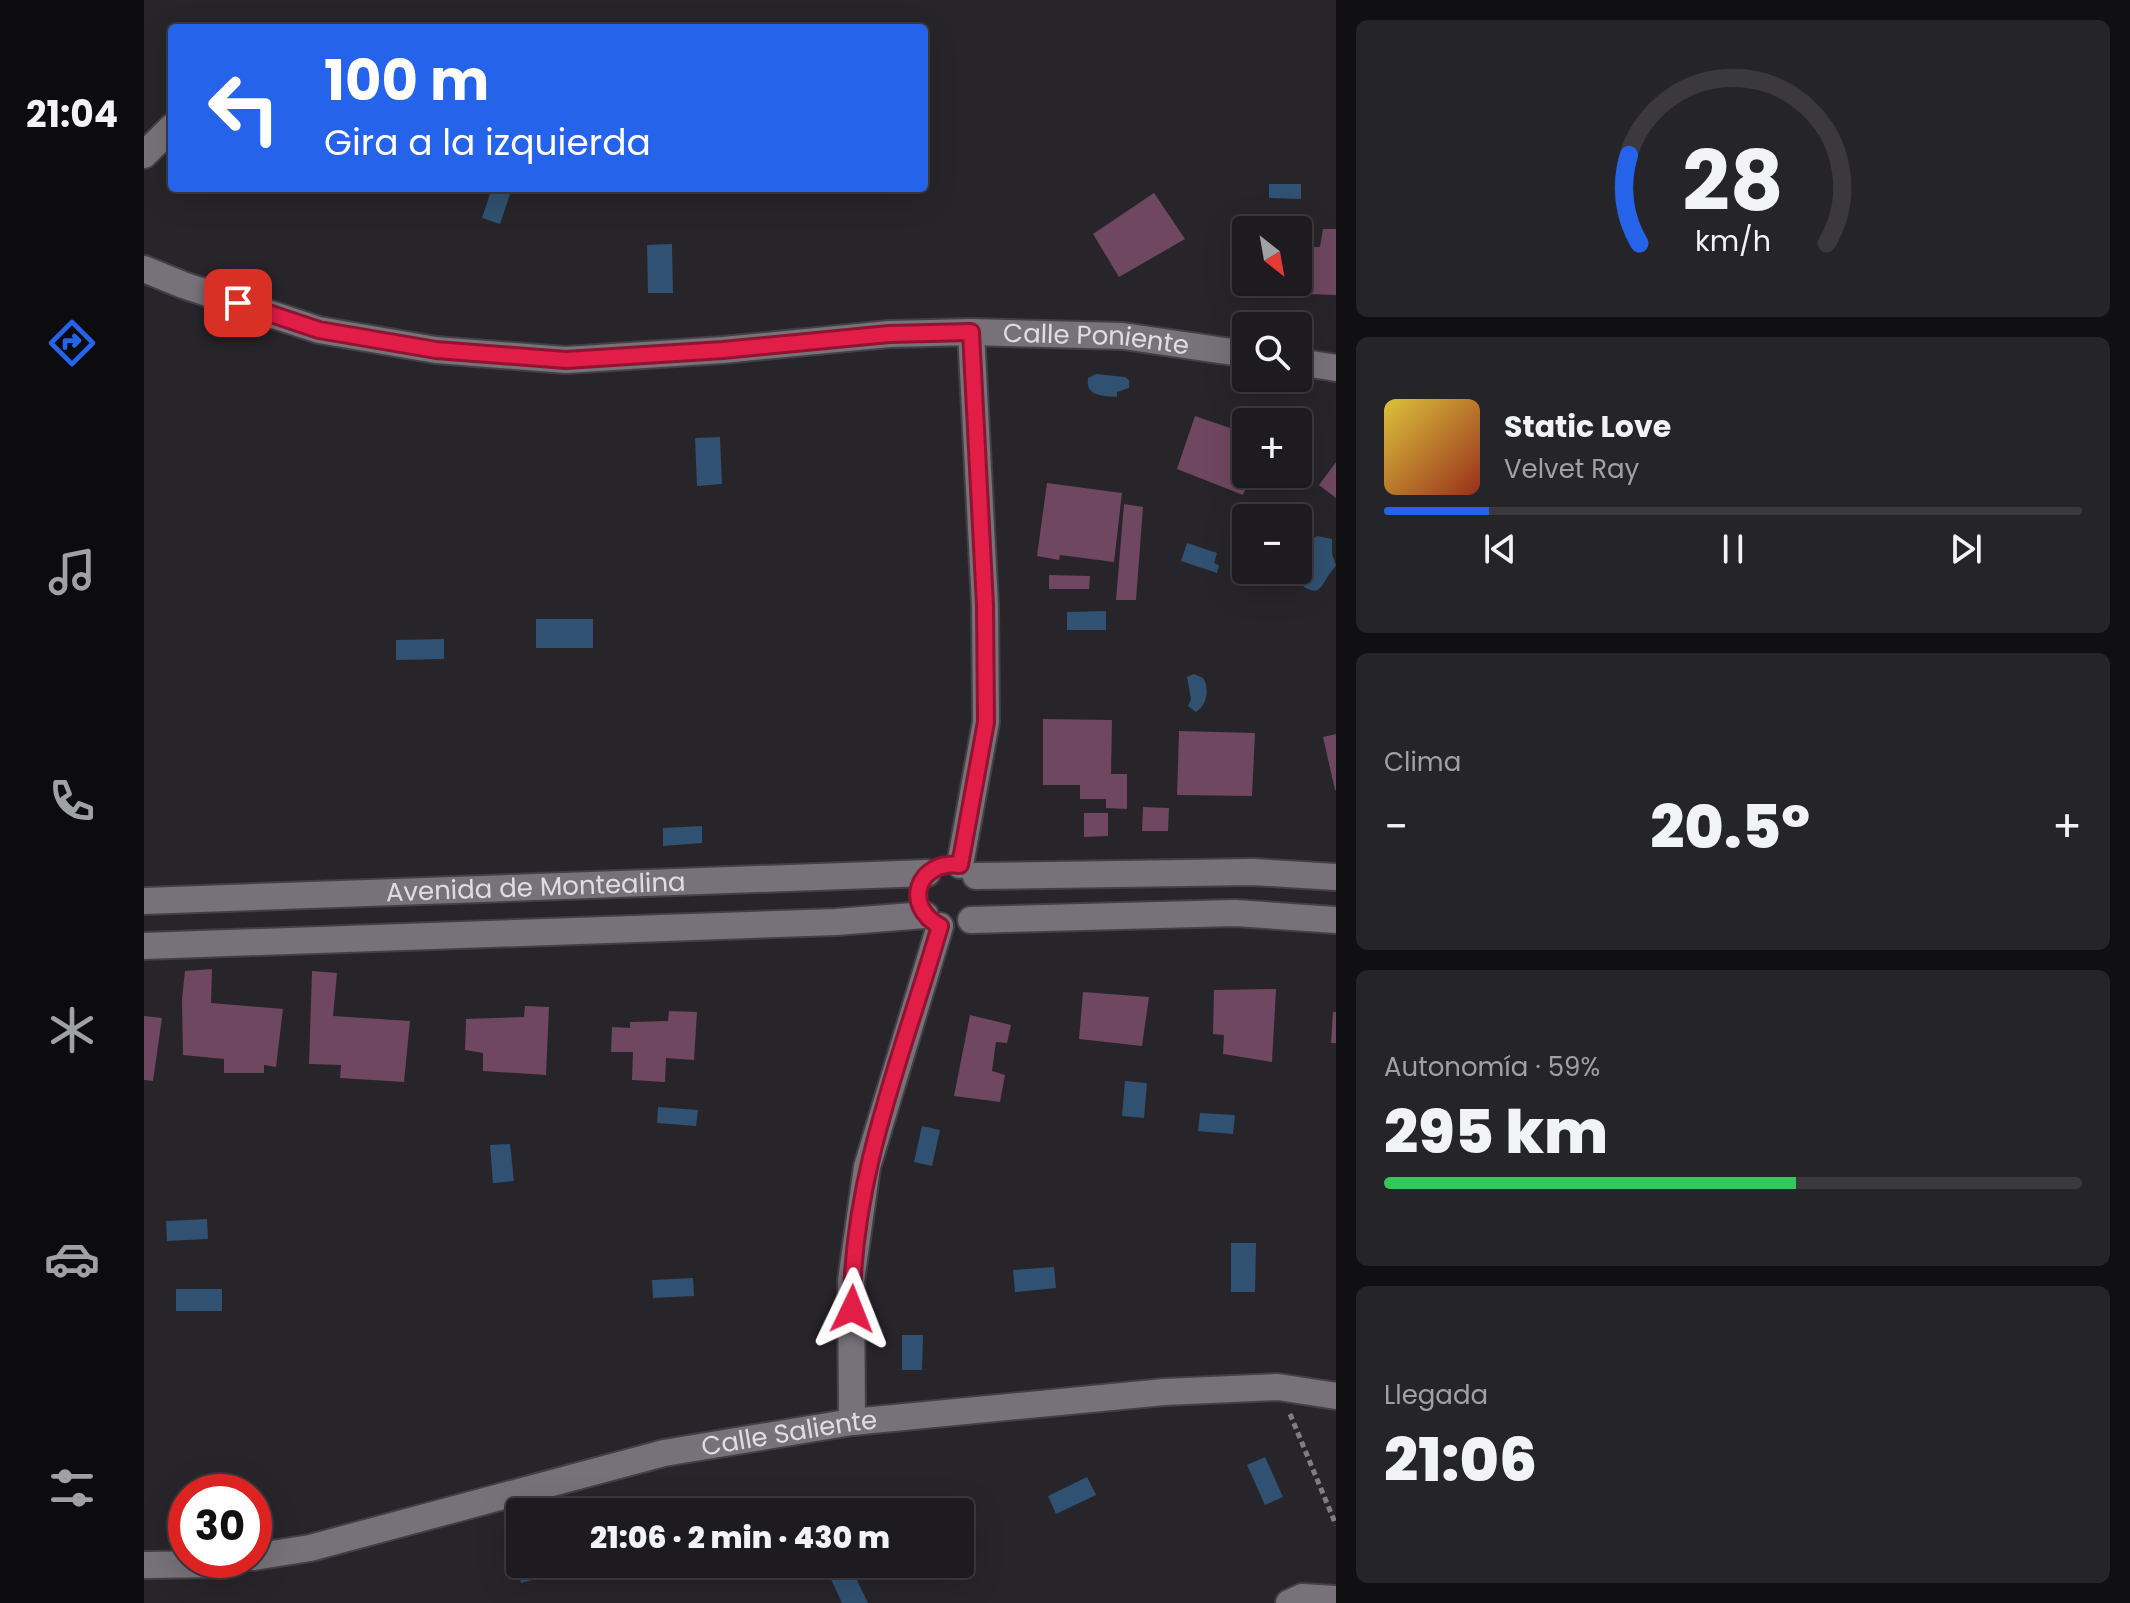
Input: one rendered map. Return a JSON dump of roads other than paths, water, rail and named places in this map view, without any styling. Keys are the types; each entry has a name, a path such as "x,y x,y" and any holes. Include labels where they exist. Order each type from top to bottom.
{"street":[{"path":"144,155 168,131"},
{"name":"Calle Poniente","path":"144,269 319,330 451,351 566,360 723,350 889,334 971,332 1123,336 1232,352"},
{"path":"971,332 985,605 986,722 968,870 982,887 982,899 979,911 971,920"},
{"path":"1312,364 1336,368"},
{"path":"1336,877 1253,872 968,870 937,866 927,873 918,894 919,905 932,921 951,928 971,920 1235,913 1336,920"},
{"name":"Avenida de Montealina","path":"144,901 927,873"},
{"path":"852,1422 851,1281 867,1167 932,921"},
{"name":"Avenida de Montealina","path":"144,946 932,921"},
{"name":"Calle Saliente","path":"272,1554 310,1548 664,1453 852,1422 1164,1392 1278,1387 1336,1396"},
{"path":"144,1565 168,1565"},
{"path":"1289,1603 1302,1597 1336,1599"}],"water":[{"path":"1269,184 1301,184 1301,199 1269,198"},
{"path":"491,192 511,192 500,224 482,218"},
{"path":"672,244 673,293 648,293 647,245"},
{"path":"1096,374 1125,377 1129,380 1129,388 1117,392 1117,397 1096,394 1089,388 1088,378"},
{"path":"720,437 722,484 697,486 695,438"},
{"path":"1317,536 1332,539 1336,565 1321,588 1315,591 1302,584 1312,584 1312,540"},
{"path":"1187,543 1217,553 1214,563 1219,565 1217,573 1181,561"},
{"path":"1106,611 1106,630 1067,630 1067,612"},
{"path":"536,619 593,619 593,648 536,648"},
{"path":"444,639 444,659 396,660 396,640"},
{"path":"1194,674 1203,678 1207,692 1203,705 1196,712 1188,706 1191,699 1187,677"},
{"path":"702,826 702,843 663,846 663,828"},
{"path":"1125,1081 1147,1083 1144,1118 1122,1116"},
{"path":"658,1107 698,1110 696,1126 657,1123"},
{"path":"1200,1113 1235,1115 1233,1134 1198,1131"},
{"path":"922,1126 940,1130 932,1166 914,1162"},
{"path":"510,1144 514,1181 493,1183 490,1145"},
{"path":"207,1219 208,1239 167,1241 166,1221"},
{"path":"1231,1243 1256,1243 1255,1292 1231,1292"},
{"path":"1054,1267 1056,1288 1015,1292 1013,1270"},
{"path":"693,1278 694,1296 653,1298 652,1280"},
{"path":"176,1289 222,1289 222,1311 176,1311"},
{"path":"902,1335 923,1335 922,1370 902,1370"},
{"path":"1265,1457 1283,1497 1265,1505 1247,1465"},
{"path":"1087,1477 1096,1495 1056,1514 1048,1496"},
{"path":"520,1578 539,1578 521,1583"},
{"path":"830,1578 856,1578 868,1603 842,1603"}]}
